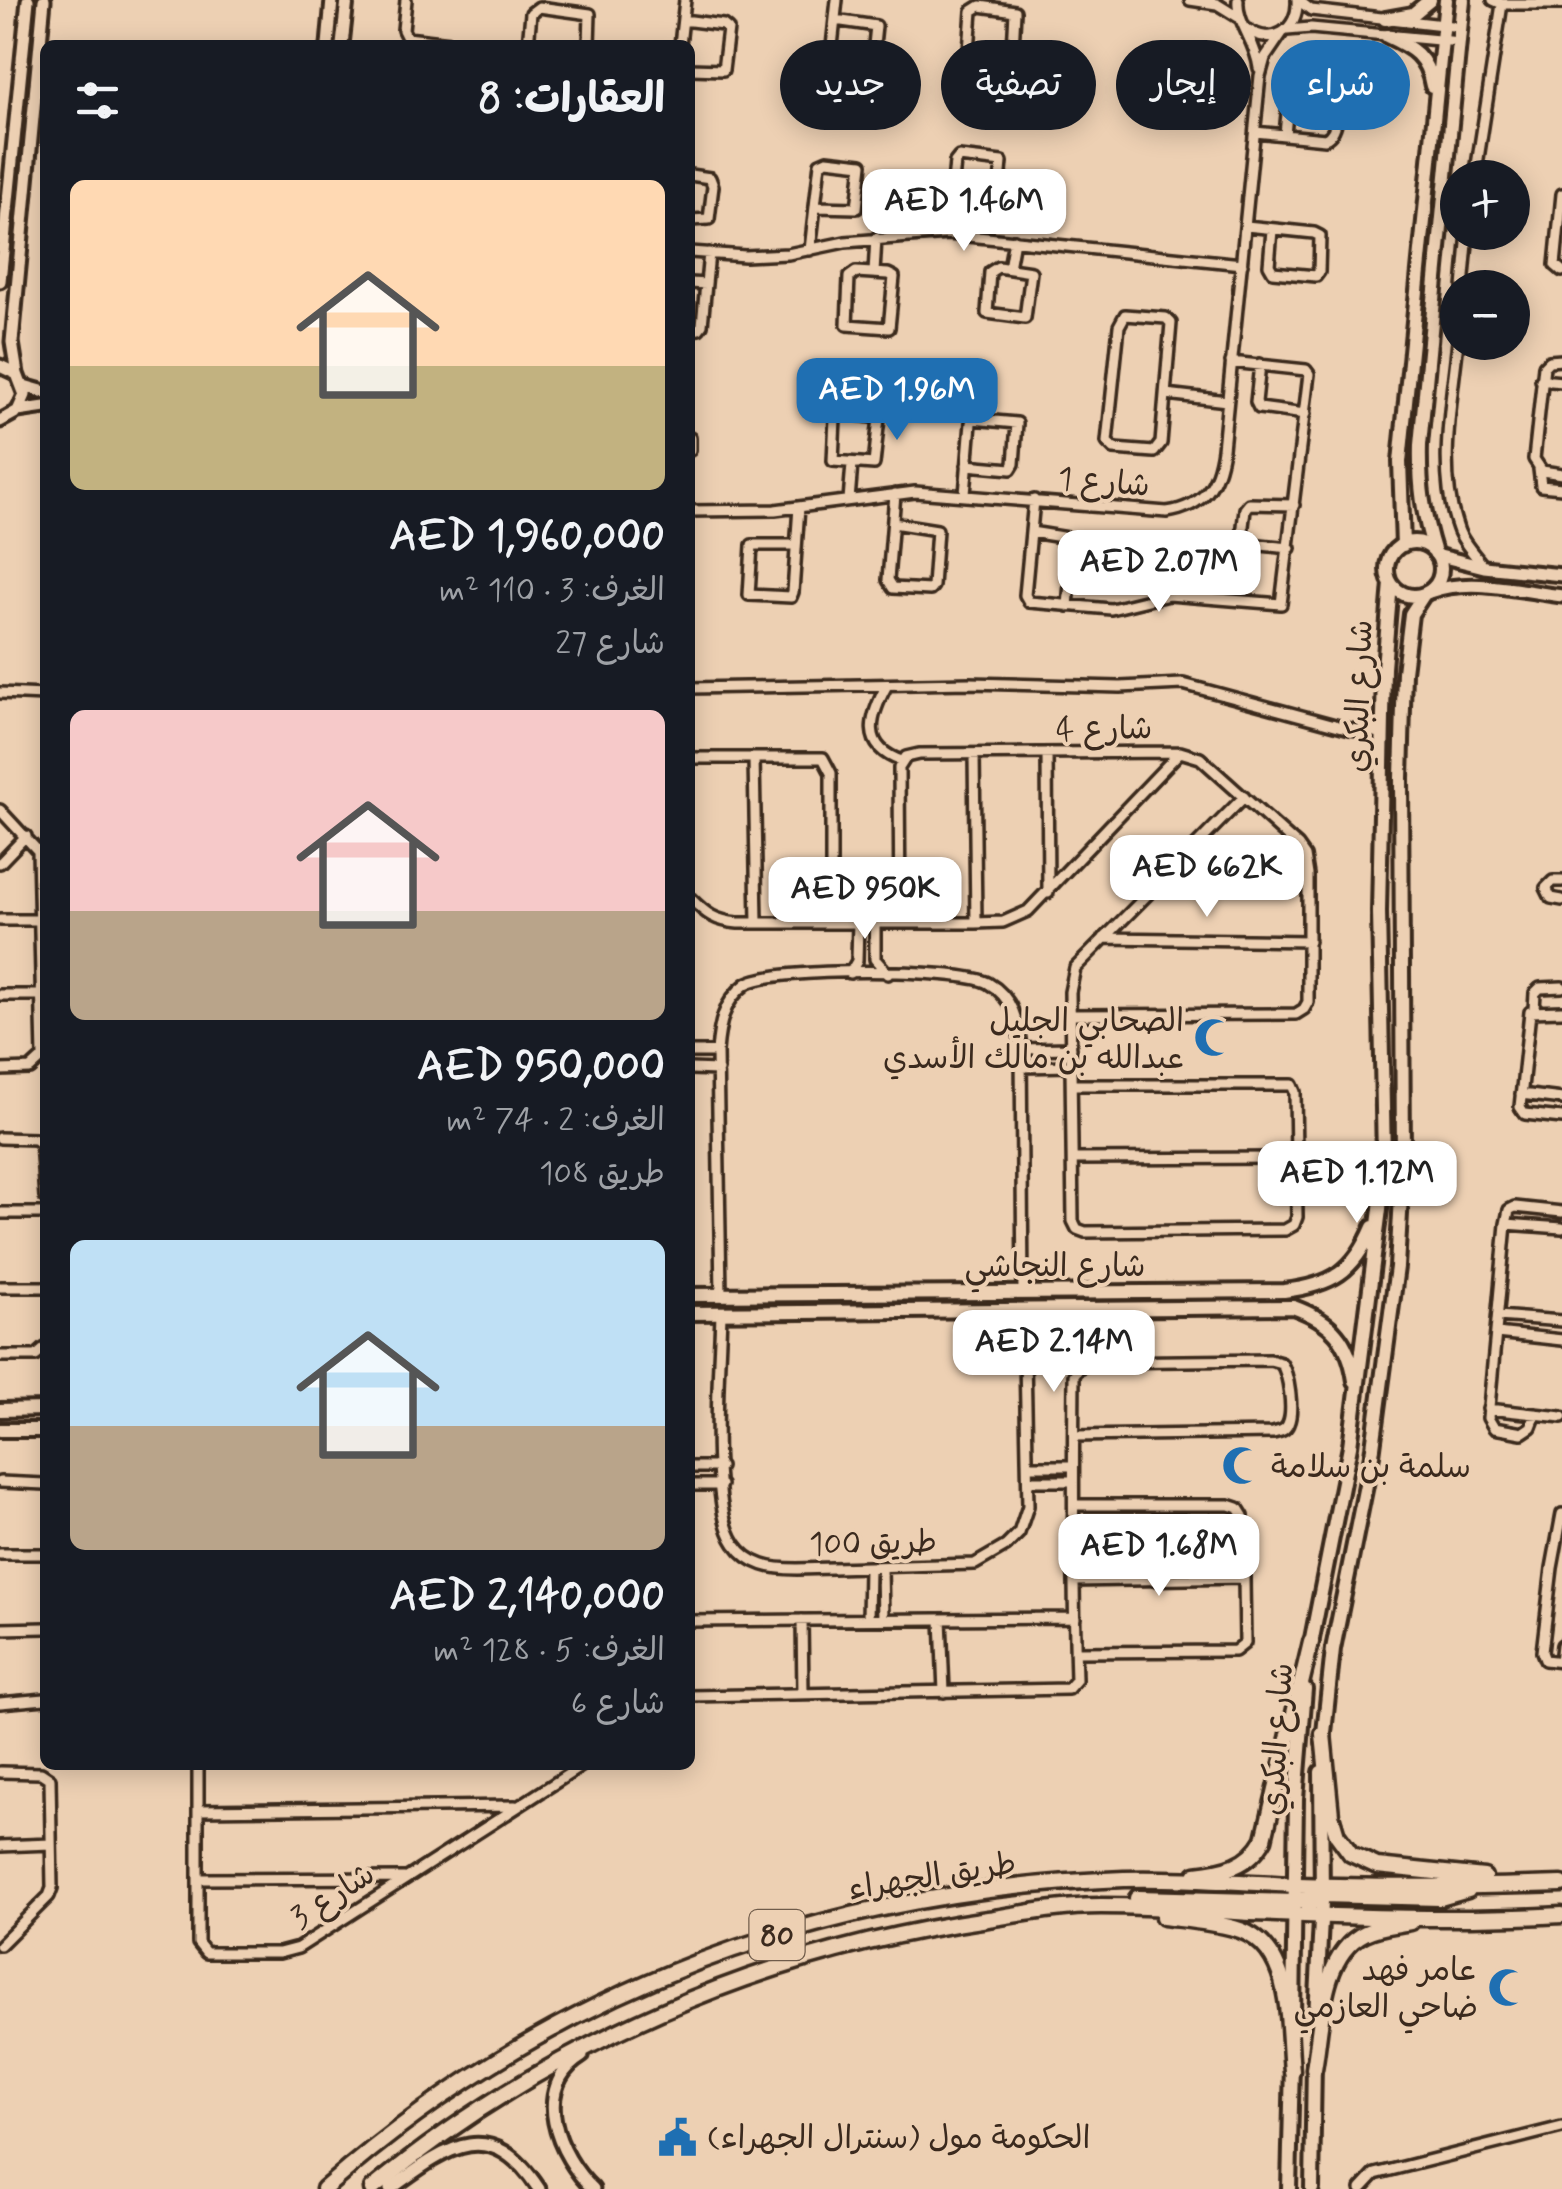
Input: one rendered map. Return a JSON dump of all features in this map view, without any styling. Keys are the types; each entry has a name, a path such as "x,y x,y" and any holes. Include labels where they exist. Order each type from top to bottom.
{"highway":[{"path":"1126,1879 1225,1872 1258,1850 1272,1811 1310,1642"},
{"path":"1323,1734 1331,1815 1344,1847 1361,1860 1377,1866 1556,1884"},
{"name":"طريق الجهراء","path":"324,2189 374,2145 452,2087 537,2036 678,1967 784,1933 899,1906 1026,1886 1126,1879 1296,1885 1440,1898 1488,1885 1556,1884"},
{"path":"1296,1908 1322,1890"},
{"path":"1098,1906 1112,1898 1296,1908 1321,1915 1562,1914"},
{"path":"1098,1906 1235,1928 1262,1944 1276,1959 1282,1979 1292,2070"},
{"name":"طريق الجهراء","path":"372,2189 470,2113 554,2063 693,1997 843,1947 970,1921 1098,1906"},
{"path":"1314,2069 1330,1976 1342,1950 1352,1940 1389,1926 1504,1916"}],"main road":[{"path":"1384,19 1413,14 1430,0"},
{"path":"1403,545 1400,462 1446,0"},
{"path":"1436,554 1421,544 1403,545 1388,561 1390,583 1405,594 1426,593 1440,574 1436,554 1422,514 1418,485 1464,0"},
{"path":"1387,36 1414,48 1424,60 1434,102"},
{"name":"شارع البكري","path":"1289,2189 1296,1799 1310,1642 1321,1601 1356,1398 1384,1157 1379,944 1382,733 1390,583"},
{"name":"شارع البكري","path":"1312,2189 1323,1734 1331,1662 1372,1455 1397,1267 1402,1161 1404,672 1411,614 1426,593"},
{"path":"1379,944 1387,941 1393,947 1400,1031"},
{"name":"شارع النجاشي","path":"695,1295 1284,1291 1314,1287 1346,1271 1366,1245 1380,1210"},
{"path":"1173,1308 1180,1298 1174,1291"},
{"name":"شارع النجاشي","path":"695,1312 1293,1307 1326,1321 1345,1347 1355,1378 1356,1398"},
{"path":"0,1410 40,1409"},
{"path":"0,1430 40,1430"},
{"path":"1321,1601 1324,1616 1317,1654 1331,1662"}],"street":[{"path":"0,281 28,0"},
{"path":"40,40 44,0"},
{"path":"328,40 332,0"},
{"path":"343,40 347,0"},
{"path":"406,0 403,30 407,38 424,40"},
{"path":"681,40 685,0"},
{"path":"834,20 876,26 874,68 869,75 831,69 834,20 837,0"},
{"path":"1190,0 1217,4 1262,37 1311,28 1440,42 1460,34"},
{"name":"شارع 1","path":"1238,0 1242,22 1254,42 1260,76"},
{"path":"1298,0 1311,10 1442,25 1460,34"},
{"name":"شارع 1","path":"695,511 743,513 895,494 964,494 1167,512 1195,504 1208,495 1220,469 1260,76 1265,58 1297,13 1298,0"},
{"path":"1477,160 1498,2 1562,4"},
{"path":"529,40 532,10 563,4 590,14 589,40"},
{"path":"996,4 1016,14 1012,52 1005,57 971,53 973,9 996,4"},
{"path":"683,20 728,29 723,70 695,69"},
{"path":"18,411 25,395 12,342 40,43"},
{"path":"1255,132 1285,135 1330,137 1337,104 1335,95 1292,92 1285,135"},
{"path":"948,234 955,162 959,157 1001,160 998,206 952,204"},
{"path":"810,250 822,161 862,164 858,208 816,207"},
{"path":"695,176 710,178 713,186 709,219 695,220"},
{"path":"1562,194 1556,268 1562,271"},
{"path":"1246,226 1314,232 1320,236 1316,276 1272,272 1272,230"},
{"path":"695,253 745,256 876,238 948,234 1242,264"},
{"path":"874,273 876,238"},
{"path":"1010,268 1014,240"},
{"path":"695,329 701,328 709,254"},
{"path":"1010,268 1026,270 1031,275 1028,313 1023,319 991,315 986,310 991,270 1010,268"},
{"path":"874,273 895,279 891,324 884,329 849,326 846,320 850,275 874,273"},
{"path":"695,283 706,284"},
{"path":"1125,315 1166,318 1171,322 1166,394 1157,450 1114,449 1109,445 1119,326 1125,315"},
{"path":"1456,360 1449,482 1458,531 1484,567"},
{"path":"1562,360 1549,361 1544,366 1534,459 1541,486 1562,488"},
{"path":"1034,500 1025,598 1112,609 1169,595 1278,605 1284,598 1308,372 1231,362"},
{"path":"1260,364 1256,402 1259,408 1305,414"},
{"path":"0,366 40,390"},
{"path":"1541,380 1562,382"},
{"path":"1166,394 1227,401"},
{"path":"0,421 18,411 40,409"},
{"path":"842,413 878,417 876,462 868,466 852,464 832,459 836,416 842,413"},
{"path":"964,494 967,465 972,419 1017,424 1011,469 967,465"},
{"path":"849,500 852,464"},
{"path":"1539,469 1562,474"},
{"path":"893,523 937,530 930,590 890,586 893,523 895,494"},
{"path":"1290,548 1250,544 1242,535 1249,504 1294,505"},
{"path":"796,546 752,545 749,595 787,599 792,596 800,507"},
{"path":"1031,532 1074,539 1068,606"},
{"path":"1436,554 1484,567 1562,578 1562,594"},
{"path":"1426,593 1451,585 1474,585 1562,594"},
{"path":"695,688 1182,684 1382,733"},
{"path":"886,685 873,710 871,728 880,749 887,756 902,760 900,923"},
{"path":"0,693 40,695"},
{"path":"1071,1016 1296,1014 1308,1002 1305,856 1200,758 1180,752"},
{"name":"شارع 4","path":"902,760 920,754 1180,752"},
{"name":"شارع 4","path":"695,903 721,922 976,923 1014,919 1048,893 1180,752"},
{"path":"1047,753 1048,893"},
{"path":"974,754 976,923"},
{"path":"695,758 823,758 829,765 832,922"},
{"path":"754,758 757,923"},
{"path":"1072,1085 1292,1085 1294,1225 1285,1230 1079,1230 1073,1221 1071,1016 1075,968 1244,797"},
{"path":"0,810 38,851 40,897"},
{"path":"0,863 26,836"},
{"path":"1562,881 1553,881 1546,888 1550,898 1562,900"},
{"path":"0,920 40,920"},
{"path":"850,973 858,961 858,922"},
{"path":"874,922 875,959 888,974"},
{"path":"1104,938 1309,941"},
{"path":"721,1294 718,1052 725,1008 745,985 761,976 850,973 955,975 987,982 1010,1004 1021,1049 1023,1292"},
{"path":"1562,987 1540,988 1535,992 1521,1094 1522,1113 1562,1118"},
{"path":"0,994 40,995"},
{"path":"1534,1009 1562,1011"},
{"path":"1021,1049 1072,1048"},
{"path":"695,1052 718,1052"},
{"path":"0,1070 30,1068 40,1063"},
{"path":"1021,1067 1072,1066"},
{"path":"695,1070 718,1070"},
{"path":"1521,1094 1562,1099"},
{"path":"0,1138 40,1142"},
{"path":"1073,1159 1296,1158"},
{"path":"1536,1414 1528,1430 1511,1432 1494,1428 1488,1418 1506,1224 1509,1210 1515,1207 1562,1212"},
{"path":"0,1213 40,1213"},
{"path":"1506,1224 1562,1228"},
{"path":"0,1287 40,1287"},
{"name":"طريق 100","path":"721,1312 723,1510 734,1542 757,1563 774,1569 963,1566 989,1558 1019,1533 1028,1506 1024,1310"},
{"path":"1498,1316 1562,1321"},
{"path":"1496,1333 1562,1340"},
{"path":"0,1356 36,1356 40,1352"},
{"path":"695,1696 1068,1690 1076,1680 1074,1581 1074,1436 1074,1376 1079,1368 1096,1362 1270,1360 1280,1363 1289,1378 1289,1421 1281,1431 1074,1436"},
{"path":"1488,1409 1562,1416"},
{"path":"1028,1466 1074,1466"},
{"path":"695,1468 720,1467"},
{"path":"1028,1481 1074,1481"},
{"path":"0,1482 40,1484"},
{"path":"695,1484 720,1485"},
{"path":"1074,1505 1229,1504 1243,1516 1244,1578 1244,1642 1235,1651 1075,1652"},
{"path":"1562,1514 1557,1570 1542,1652 1545,1660 1561,1662 1562,1645"},
{"path":"0,1554 40,1554"},
{"path":"868,1568 868,1619"},
{"path":"882,1568 883,1619"},
{"path":"1074,1581 1244,1578"},
{"path":"695,1621 1075,1618"},
{"path":"941,1619 944,1692"},
{"path":"802,1620 802,1693"},
{"path":"0,1629 40,1628"},
{"path":"0,1702 40,1699"},
{"name":"شارع 3","path":"198,1770 201,1950 279,1954 298,1948 574,1770"},
{"path":"0,1772 47,1775 52,1892 0,1945"},
{"path":"198,1810 517,1806"},
{"path":"0,1846 51,1844"},
{"path":"198,1879 404,1878"},
{"path":"592,2189 573,2170 562,2150 554,2114 557,2084 573,2062 640,2022"},
{"path":"1362,2189 1375,2174 1562,2127"},
{"path":"390,2189 442,2153 478,2144 515,2156 539,2189"}],"place":[{"name":"الصحابي الجليل عبدالله بن مالك الأسدي","path":"1214,1038"},
{"name":"سلمة بن سلامة","path":"1241,1466"},
{"name":"عامر فهد ضاحي العازمي","path":"1508,1987"},
{"name":"الحكومة مول (سنترال الجهراء)","path":"677,2137"}]}
